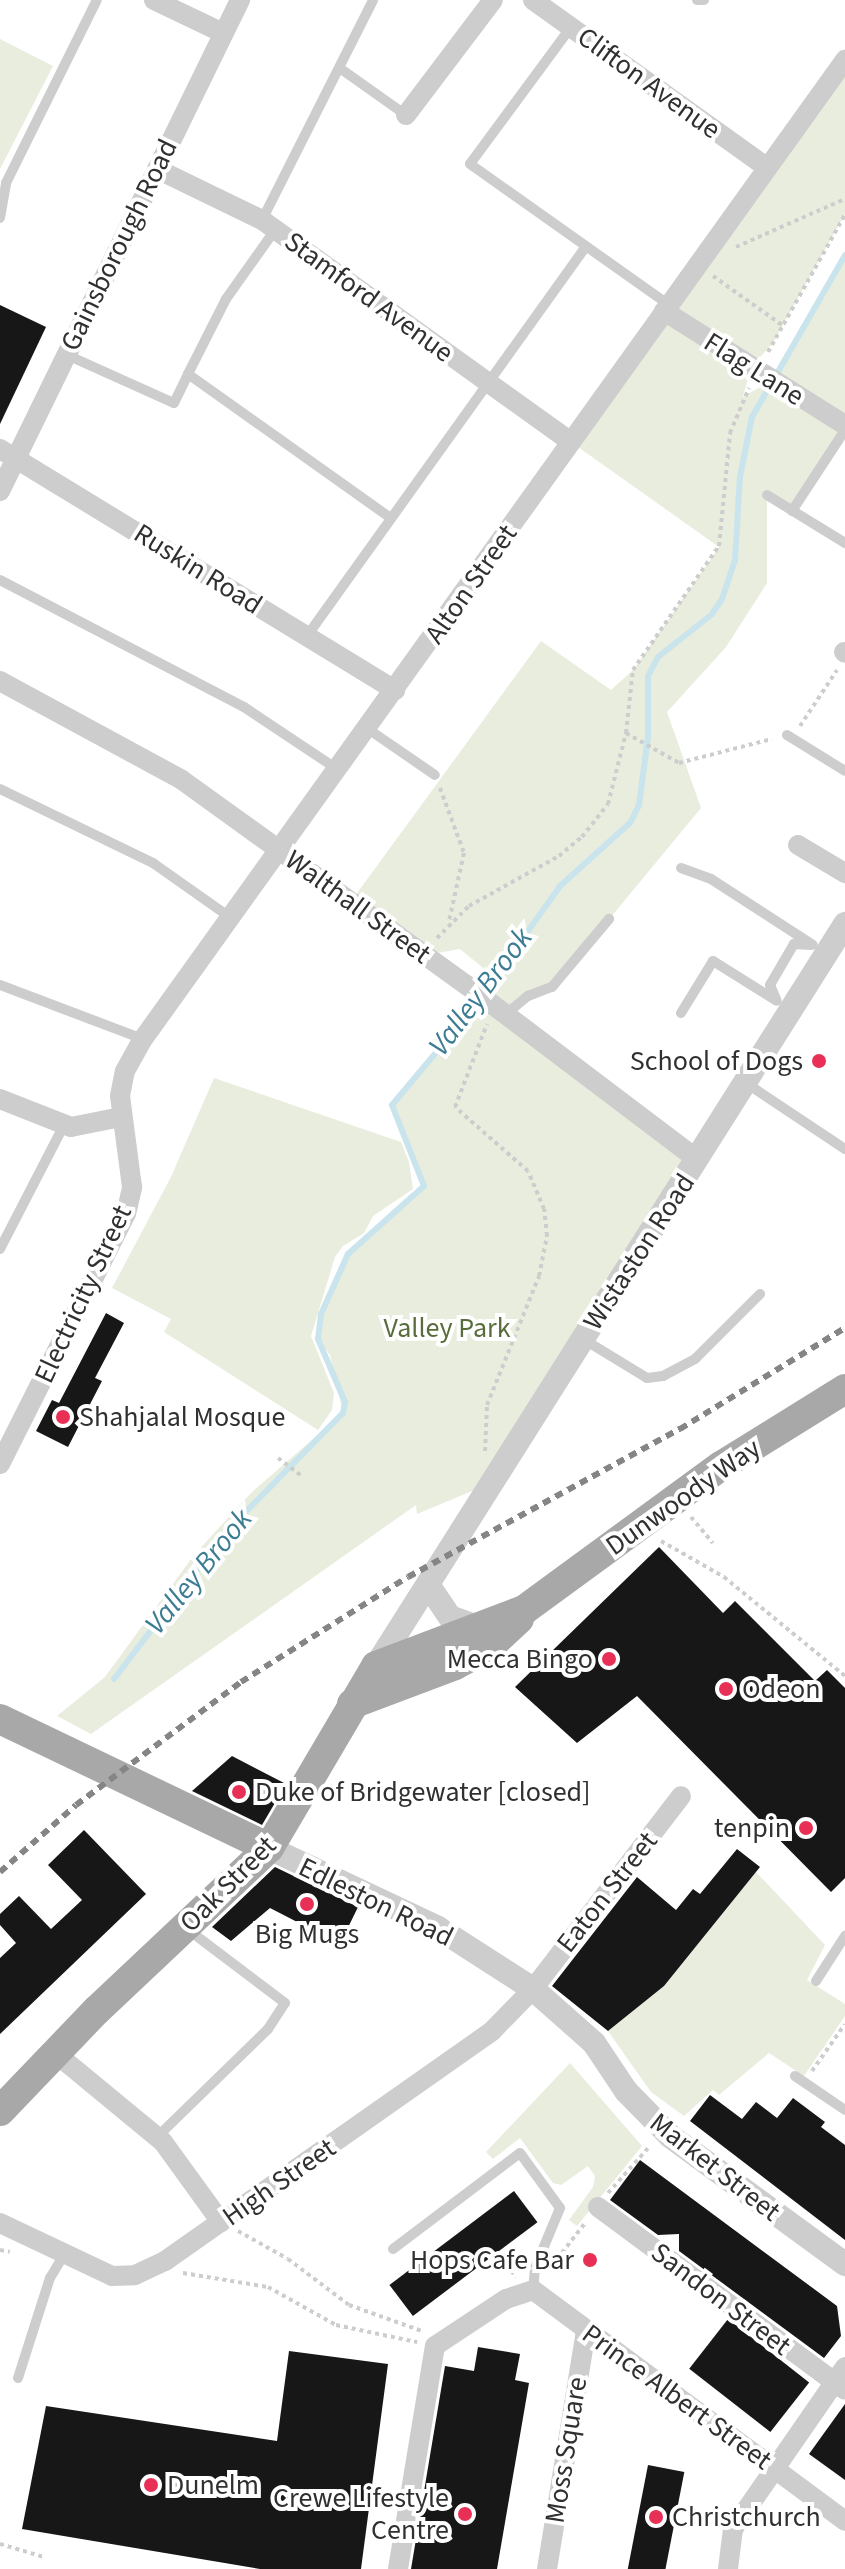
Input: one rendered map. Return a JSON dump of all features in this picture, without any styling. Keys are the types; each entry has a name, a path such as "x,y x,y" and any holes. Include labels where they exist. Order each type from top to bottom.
{"main road":[{"name":"Dunwoody Way","path":"376,1666 524,1610 721,1466 845,1389"},
{"name":"Dunwoody Way","path":"352,1704 489,1647 514,1627 524,1610"},
{"name":"Oak Street","path":"0,2111 54,2052 269,1848 376,1666"},
{"name":"Edleston Road","path":"0,1719 139,1790 269,1848"}],"street":[{"path":"154,0 223,33"},
{"name":"Gainsborough Road","path":"0,491 8,453 66,354 240,0"},
{"path":"406,115 493,0"},
{"name":"Clifton Avenue","path":"533,0 766,167"},
{"name":"Alton Street","path":"121,1117 125,1071 143,1039 232,920 845,60"},
{"name":"Stamford Avenue","path":"157,169 269,225 571,442"},
{"name":"Flag Lane","path":"666,308 845,427"},
{"name":"Ruskin Road","path":"8,453 395,690"},
{"name":"Walthall Street","path":"0,681 138,751 468,986 698,1160"},
{"path":"798,845 845,873"},
{"name":"Wistaston Road","path":"431,1583 489,1484 746,1083 784,1005 820,950 845,924"},
{"path":"0,1099 64,1125 94,1126 121,1117"},
{"name":"Electricity Street","path":"3,1452 126,1214 132,1187 121,1117"},
{"path":"431,1583 450,1617 480,1628"},
{"name":"Oak Street","path":"376,1666 431,1583"},
{"name":"Eaton Street","path":"533,1989 681,1796"},
{"name":"Edleston Road","path":"269,1848 438,1928 533,1989"},
{"name":"Market Street","path":"533,1989 594,2043 626,2091 661,2128 704,2165 845,2264"},
{"name":"High Street","path":"0,2223 63,2256 112,2276 135,2275 221,2222 492,2031 533,1989"},
{"path":"54,2052 157,2137 221,2222"},
{"name":"Sandon Street","path":"598,2207 841,2380"},
{"path":"398,2569 439,2342 506,2299 533,2290"},
{"name":"Prince Albert Street","path":"533,2290 845,2521"},
{"name":"Moss Square","path":"547,2569 586,2331"},
{"path":"728,2569 733,2529 841,2380"}],"lane":[{"path":"0,218 6,183 97,0"},
{"path":"66,354 174,403 226,299 269,225 373,0"},
{"path":"697,0 704,0"},
{"path":"571,27 470,164 666,308"},
{"path":"341,69 406,115"},
{"path":"307,636 586,247"},
{"path":"188,374 391,518"},
{"path":"792,511 845,427"},
{"path":"767,495 845,543"},
{"path":"0,580 244,707 338,770"},
{"path":"368,729 435,775"},
{"path":"790,736 845,771"},
{"path":"0,789 153,863 232,920"},
{"path":"681,868 711,879 820,950"},
{"path":"498,1009 552,987 609,919"},
{"path":"681,1013 713,961 784,1005"},
{"path":"0,985 143,1039"},
{"path":"746,1083 845,1149"},
{"path":"0,1249 64,1125"},
{"path":"583,1339 647,1378 663,1376 695,1359 760,1294"},
{"path":"157,2137 268,2029 285,2003 186,1927"},
{"path":"816,1981 845,1936"},
{"path":"800,2078 845,2110"},
{"path":"393,2249 520,2153 560,2208 535,2268 533,2290"},
{"path":"18,2378 50,2278 63,2256"}],"path":[{"path":"697,265 845,199"},
{"path":"425,955 449,922 582,837 608,804 626,733 633,670 719,546 730,433 755,369 845,215"},
{"path":"697,265 782,325"},
{"path":"626,733 679,763 790,736 845,655"},
{"path":"435,775 464,853 449,922"},
{"path":"498,1009 480,1035 455,1107 528,1171 547,1218 539,1276 487,1405 483,1449 503,1463"},
{"path":"278,1458 302,1476"},
{"path":"687,1512 713,1543"},
{"path":"638,1526 724,1577 845,1676"},
{"path":"800,2078 845,2024"},
{"path":"221,2222 288,2259 349,2305 439,2342"},
{"path":"496,2252 533,2290"},
{"path":"174,2271 268,2287 336,2325 439,2342"},
{"path":"0,2544 44,2557"}],"green space":[{"path":"0,39 53,66 0,169"},
{"name":"Valley Park","path":"845,60 845,214 773,343 751,367 743,397 772,380 845,256 845,430 792,511 767,496 767,583 726,647 667,712 701,808 558,981 506,1015 698,1160 489,1484 417,1514 416,1505 91,1734 57,1716 105,1677 194,1555 252,1492 343,1413 330,1355 318,1339 321,1314 348,1254 424,1186 392,1105 471,1011 490,1003 482,967 460,949 425,955 355,896 541,641 611,690 633,670 719,547 571,442"},
{"path":"214,1078 401,1142 409,1162 413,1189 373,1216 364,1233 343,1246 335,1257 311,1336 334,1393 332,1410 318,1430 164,1332 171,1319 112,1288 171,1177"},
{"path":"756,1872 825,1945 807,1980 845,2004 845,2016 804,2076 769,2053 719,2095 713,2090 684,2116 651,2092 608,2031 664,1986"},
{"path":"570,2063 642,2146 577,2226 569,2220 593,2187 595,2176 588,2166 561,2185 553,2183 520,2138 493,2159 486,2152"}],"building":[{"path":"0,305 46,327 0,424"},
{"name":"Shahjalal Mosque","path":"106,1313 124,1323 95,1378 102,1381 68,1447 36,1431 52,1400 59,1403"},
{"path":"659,1547 723,1613 735,1601 815,1681 827,1670 845,1688 845,1878 831,1892 637,1696 577,1743 515,1687"},
{"name":"Duke of Bridgewater [closed]","path":"232,1756 286,1784 262,1825 192,1791"},
{"path":"84,1830 146,1894 0,2034 0,1958 16,1943 0,1925 0,1914 19,1896 51,1929 82,1900 48,1865"},
{"path":"737,1849 760,1867 664,1986 608,2031 552,1986 637,1877 676,1910 693,1889 700,1894"},
{"path":"275,1867 358,1907 340,1944 270,1908 231,1941 212,1927"},
{"path":"710,2095 742,2119 756,2102 777,2118 793,2098 825,2122 821,2127 845,2145 845,2240 690,2121"},
{"path":"640,2160 837,2306 841,2336 824,2358 679,2251 679,2234 658,2235 610,2200"},
{"path":"514,2191 537,2222 413,2316 389,2285"},
{"path":"728,2319 809,2382 770,2432 689,2369"},
{"name":"Crewe Lifestyle Centre","path":"478,2347 520,2354 515,2380 529,2383 497,2569 411,2569 445,2366 474,2371"},
{"path":"289,2351 388,2364 361,2569 260,2569 22,2529 46,2406 277,2441"},
{"path":"845,2404 845,2480 809,2454"},
{"name":"Christchurch","path":"648,2465 684,2472 665,2569 628,2569"}],"waterway":[{"name":"Valley Brook","path":"114,1679 226,1532 343,1413 345,1402 318,1339 321,1314 348,1254 424,1186 392,1105 471,1011 560,886 630,823 639,805 648,737 648,676 658,657 711,615 722,599 735,560 740,477 752,417 845,255"}],"railway":[{"path":"0,1872 76,1805 241,1682 408,1577 680,1429 845,1328"}],"place":[{"name":"School of Dogs","path":"819,1061"},
{"name":"Shahjalal Mosque","path":"63,1417"},
{"name":"Mecca Bingo","path":"609,1659"},
{"name":"Odeon","path":"726,1689"},
{"name":"Duke of Bridgewater [closed]","path":"239,1792"},
{"name":"tenpin","path":"806,1828"},
{"name":"Big Mugs","path":"307,1904"},
{"name":"Hops Cafe Bar","path":"590,2260"},
{"name":"Dunelm","path":"151,2485"},
{"name":"Crewe Lifestyle Centre","path":"465,2514"},
{"name":"Christchurch","path":"656,2517"}]}
